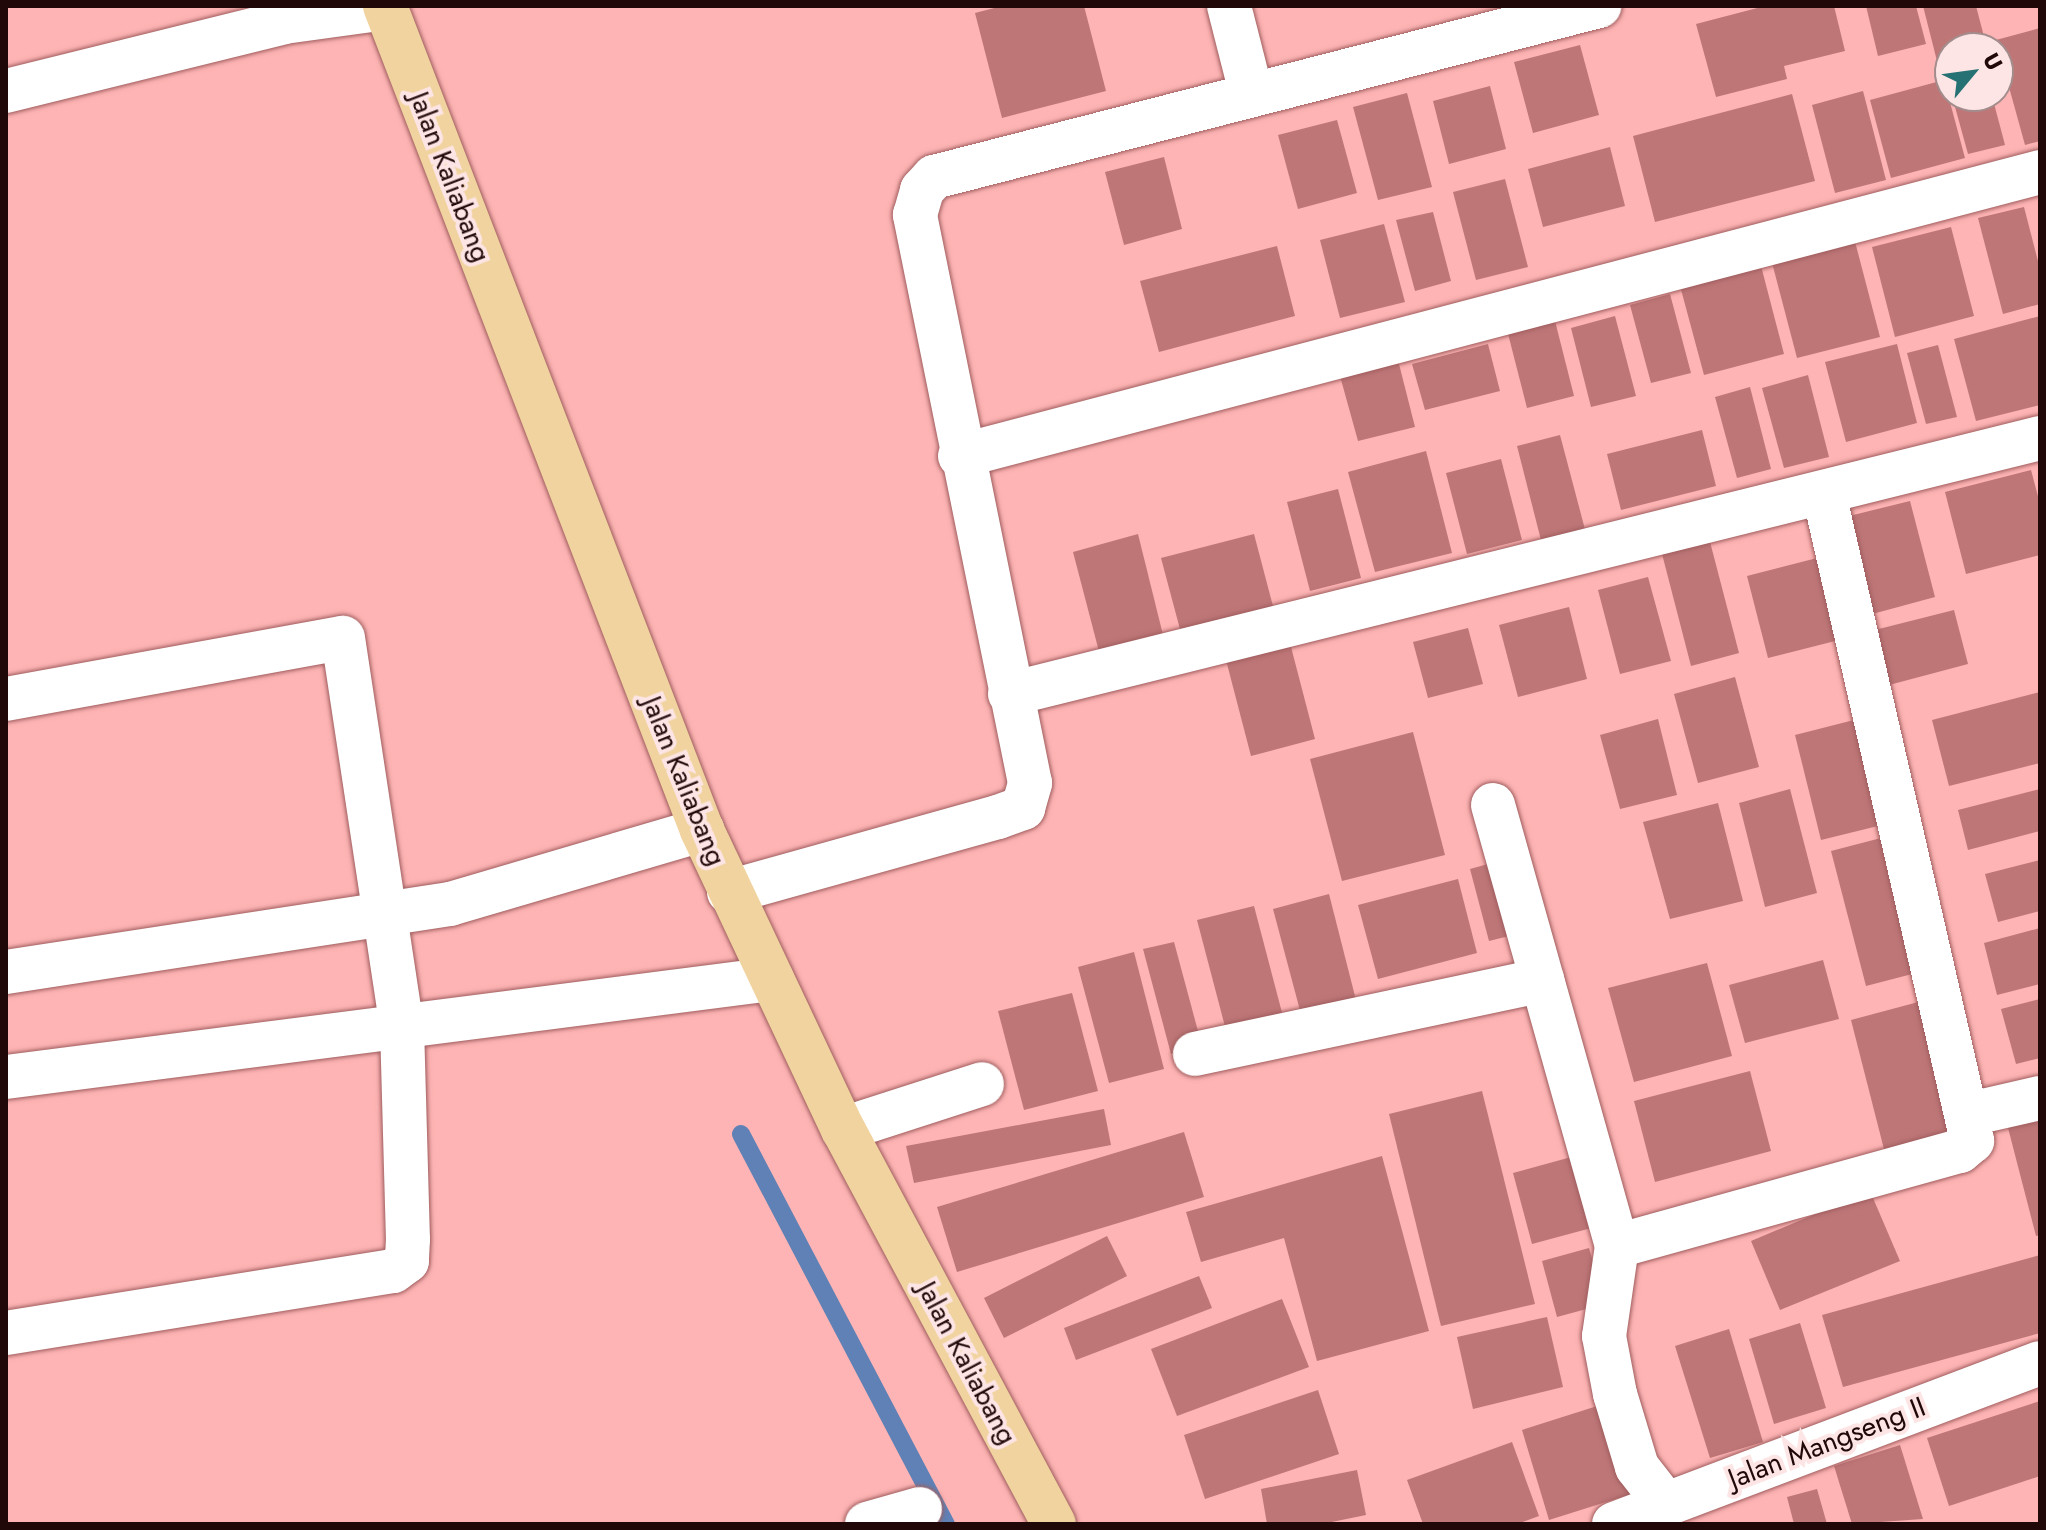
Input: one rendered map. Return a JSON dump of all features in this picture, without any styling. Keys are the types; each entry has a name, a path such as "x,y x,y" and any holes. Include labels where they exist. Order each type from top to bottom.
{"main road":[{"name":"Jalan Kaliabang","path":"386,7 702,830 729,892 843,1129 1054,1524"}],"street":[{"path":"1229,6 1251,92"},
{"path":"729,892 1023,808 1030,783 960,456 915,215 922,190 934,177 1251,92 1493,18 1599,6"},
{"path":"6,91 284,22 386,7"},
{"path":"960,456 2040,172"},
{"path":"1010,694 2040,438"},
{"path":"1617,1246 1960,1151 1972,1141 1970,1114 1824,494"},
{"path":"6,699 343,638 402,1026 407,1261 393,1271 6,1333"},
{"path":"1493,805 1617,1246 1604,1336 1637,1467 1665,1503"},
{"path":"6,972 450,904 702,830"},
{"path":"6,1077 772,979"},
{"path":"1195,1054 1542,980"},
{"path":"843,1129 982,1084"},
{"path":"1970,1114 2040,1098"},
{"name":"Jalan Mangseng II","path":"1614,1524 2040,1363"},
{"path":"867,1524 920,1509"}],"building":[{"path":"1002,6 1084,6 1106,91 1002,118 975,13"},
{"path":"1765,6 1834,6 1845,51 1784,66 1787,79 1716,97 1696,24"},
{"path":"1866,6 1916,6 1926,44 1878,56"},
{"path":"1923,6 1976,6 1983,32 1934,32 1934,49"},
{"path":"2040,28 2040,141 2025,145 2014,105 2014,35"},
{"path":"1580,45 1599,115 1533,133 1514,62"},
{"path":"1934,83 1934,112 1953,112 1965,158 1891,178 1870,100"},
{"path":"1490,86 1506,149 1449,164 1433,101"},
{"path":"1863,91 1886,180 1835,193 1812,105"},
{"path":"1407,93 1432,187 1378,200 1353,107"},
{"path":"1792,94 1815,181 1655,222 1633,136"},
{"path":"1956,112 1996,112 2005,145 1968,154"},
{"path":"1337,120 1357,193 1298,209 1278,135"},
{"path":"1610,147 1625,206 1543,227 1528,169"},
{"path":"1164,157 1182,229 1124,245 1105,172"},
{"path":"1505,179 1528,267 1476,280 1453,192"},
{"path":"2024,207 2040,269 2040,304 2003,314 1978,218"},
{"path":"1433,212 1451,281 1415,291 1396,220"},
{"path":"1384,224 1405,302 1340,318 1320,240"},
{"path":"1951,227 1974,316 1895,337 1872,247"},
{"path":"1853,234 1880,337 1797,358 1770,255"},
{"path":"1277,246 1295,316 1159,352 1140,281"},
{"path":"1760,262 1784,354 1704,375 1679,282"},
{"path":"1670,294 1691,373 1651,383 1630,305"},
{"path":"1553,313 1574,396 1527,408 1506,326"},
{"path":"1615,316 1636,396 1591,407 1571,328"},
{"path":"2040,316 2040,405 1976,421 1954,339"},
{"path":"1488,344 1500,391 1425,410 1412,364"},
{"path":"1897,344 1917,423 1846,442 1825,362"},
{"path":"1938,345 1957,417 1926,424 1907,353"},
{"path":"1398,360 1415,427 1358,441 1340,376"},
{"path":"1808,375 1829,457 1784,468 1762,388"},
{"path":"1750,387 1771,469 1737,478 1715,397"},
{"path":"1702,430 1716,486 1621,510 1607,454"},
{"path":"1560,435 1587,537 1543,548 1517,446"},
{"path":"1426,451 1452,553 1375,572 1348,472"},
{"path":"1501,459 1522,540 1467,554 1446,473"},
{"path":"2031,470 2040,504 2040,555 1966,574 1945,492"},
{"path":"1338,489 1361,578 1310,591 1287,502"},
{"path":"1910,501 1935,597 1865,616 1841,518"},
{"path":"1138,534 1166,647 1102,663 1073,552"},
{"path":"1254,534 1274,610 1181,633 1161,558"},
{"path":"1709,538 1739,653 1691,666 1661,550"},
{"path":"1821,557 1843,639 1768,658 1747,576"},
{"path":"1648,577 1671,661 1620,674 1598,590"},
{"path":"1569,607 1587,679 1518,697 1499,625"},
{"path":"1954,610 1968,664 1874,689 1859,634"},
{"path":"1468,628 1483,684 1428,698 1413,642"},
{"path":"1290,643 1315,739 1251,756 1226,660"},
{"path":"1735,677 1759,767 1698,783 1674,694"},
{"path":"2040,692 2040,763 1949,786 1932,720"},
{"path":"1658,719 1677,795 1620,809 1600,735"},
{"path":"1854,720 1882,825 1821,840 1795,735"},
{"path":"1413,732 1445,855 1342,881 1310,759"},
{"path":"1790,789 1817,893 1765,907 1739,803"},
{"path":"2040,789 2040,831 1968,850 1958,810"},
{"path":"1718,803 1743,901 1670,919 1643,822"},
{"path":"1881,838 1916,973 1866,986 1831,851"},
{"path":"1506,859 1525,932 1489,941 1470,869"},
{"path":"2040,860 2040,911 1998,922 1985,874"},
{"path":"1458,879 1477,953 1378,979 1358,905"},
{"path":"1329,894 1357,1004 1302,1018 1273,909"},
{"path":"1254,906 1285,1024 1228,1038 1197,920"},
{"path":"2040,928 2040,984 1997,995 1984,943"},
{"path":"1174,942 1202,1046 1171,1054 1143,949"},
{"path":"1134,952 1164,1069 1109,1083 1078,967"},
{"path":"1823,960 1839,1019 1745,1043 1729,985"},
{"path":"1707,963 1732,1056 1634,1082 1608,988"},
{"path":"1072,993 1098,1091 1024,1110 998,1011"},
{"path":"2040,999 2040,1058 2016,1064 2001,1009"},
{"path":"1922,1001 1960,1142 1887,1161 1851,1020"},
{"path":"1750,1071 1771,1151 1655,1182 1634,1101"},
{"path":"1482,1091 1535,1304 1441,1326 1389,1114"},
{"path":"1104,1109 1111,1145 914,1183 906,1146"},
{"path":"2040,1116 2040,1235 2036,1236 2007,1124"},
{"path":"1184,1132 1204,1197 957,1272 937,1207"},
{"path":"1382,1156 1429,1331 1317,1361 1284,1238 1201,1262 1186,1212"},
{"path":"1575,1156 1595,1227 1532,1244 1513,1173"},
{"path":"1870,1191 1900,1261 1780,1310 1751,1241"},
{"path":"1107,1236 1127,1276 1004,1338 984,1298"},
{"path":"1589,1248 1605,1304 1557,1317 1542,1261"},
{"path":"2040,1255 2040,1333 1843,1387 1822,1315"},
{"path":"1199,1276 1212,1308 1076,1360 1064,1328"},
{"path":"1282,1299 1309,1367 1177,1416 1151,1349"},
{"path":"1547,1317 1563,1387 1473,1409 1457,1337"},
{"path":"1800,1323 1826,1408 1774,1424 1749,1339"},
{"path":"1729,1329 1763,1442 1710,1458 1675,1346"},
{"path":"1318,1390 1339,1454 1205,1499 1184,1435"},
{"path":"1613,1401 1641,1491 1549,1520 1522,1430"},
{"path":"2040,1401 2040,1476 1949,1506 1927,1438"},
{"path":"1512,1442 1539,1516 1517,1524 1423,1524 1407,1480"},
{"path":"1900,1445 1923,1519 1852,1524 1834,1466"},
{"path":"1357,1470 1366,1515 1322,1524 1267,1524 1261,1489"},
{"path":"1817,1489 1827,1524 1794,1524 1787,1497"}],"waterway":[{"path":"741,1134 946,1524"}]}
